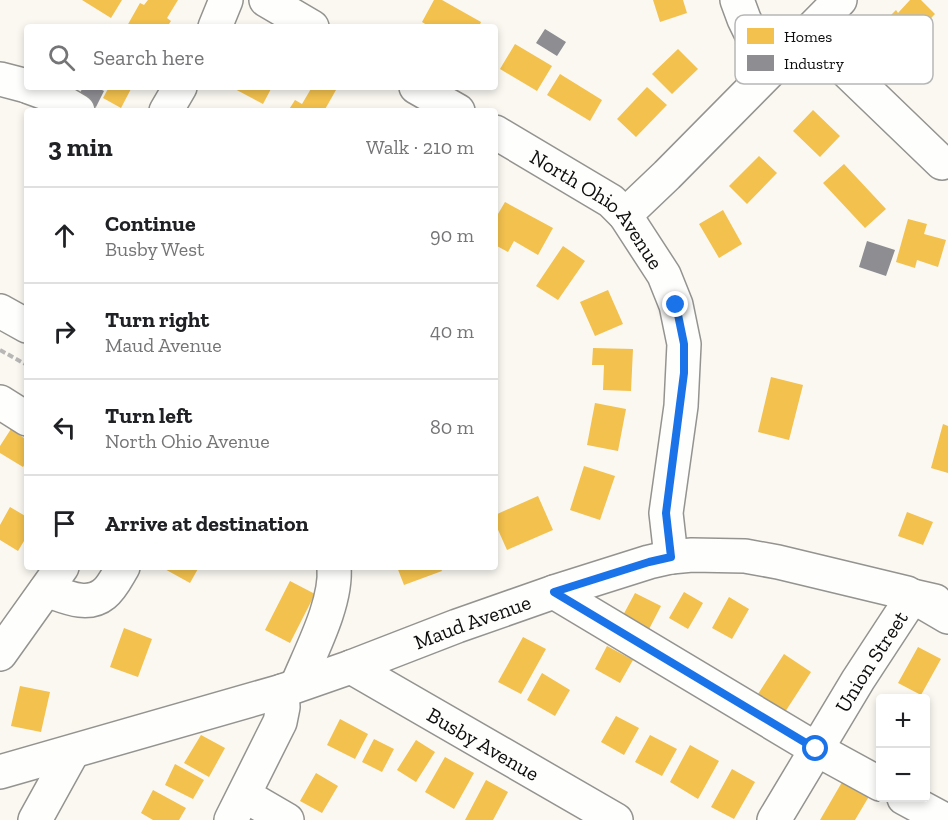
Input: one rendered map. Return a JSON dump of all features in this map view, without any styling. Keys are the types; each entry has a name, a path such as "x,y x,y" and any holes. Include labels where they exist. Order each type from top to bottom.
{"street":[{"path":"216,24 226,0"},
{"path":"266,0 307,24"},
{"path":"737,0 743,15"},
{"path":"825,15 840,0"},
{"path":"0,78 24,86"},
{"path":"625,215 755,84"},
{"path":"860,84 942,163"},
{"path":"37,90 51,95 73,108"},
{"path":"168,108 178,90"},
{"path":"421,90 453,108"},
{"name":"North Ohio Avenue","path":"498,134 611,201 625,215 664,275 676,305 684,344 681,406 666,513 671,557"},
{"path":"0,311 24,324"},
{"path":"0,402 24,417"},
{"name":"Maud Avenue","path":"0,772 290,688 554,592 671,557 745,556 778,562 913,596 948,617"},
{"path":"0,654 10,620 54,578 79,600 94,600 106,593 121,570"},
{"path":"287,820 237,807 280,722 290,688 332,598 334,570"},
{"path":"554,592 816,749 876,782"},
{"path":"913,596 948,605"},
{"name":"Union Street","path":"774,820 858,680 913,596"},
{"name":"Busby Avenue","path":"351,667 616,820"},
{"path":"35,820 72,753"},
{"path":"911,802 945,820"}],"path":[{"path":"0,350 24,363"}],"building: Homes":[{"path":"82,0 122,0 111,18"},
{"path":"148,0 178,0 167,18 171,21 169,24 128,24 140,3 144,5"},
{"path":"434,0 442,0 481,22 480,24 425,24 422,22"},
{"path":"653,0 683,0 687,13 660,22"},
{"path":"910,0 921,0 935,14 933,16 891,15 896,10 898,13"},
{"path":"515,44 552,66 537,91 500,69"},
{"path":"678,49 698,69 672,94 652,74"},
{"path":"560,74 602,100 590,121 547,95"},
{"path":"647,87 667,105 636,137 617,119"},
{"path":"107,90 130,90 121,108 103,98"},
{"path":"237,90 270,90 263,104"},
{"path":"310,90 336,90 326,108 290,108 295,100 302,104"},
{"path":"813,110 840,136 820,157 793,131"},
{"path":"759,156 777,173 747,204 729,186"},
{"path":"844,164 886,209 865,228 823,183"},
{"path":"505,202 553,228 538,255 514,241 508,252 498,247 498,214"},
{"path":"723,210 742,244 719,258 699,224"},
{"path":"908,219 927,224 924,234 946,240 938,267 917,260 915,268 896,262"},
{"path":"563,246 585,261 558,300 536,286"},
{"path":"608,290 623,324 595,336 580,302"},
{"path":"593,348 633,349 631,391 603,390 604,365 592,365"},
{"path":"771,377 803,385 789,440 758,432"},
{"path":"595,403 626,409 618,451 587,445"},
{"path":"943,424 948,426 948,473 931,468"},
{"path":"11,429 24,438 23,467 0,453 0,446"},
{"path":"584,466 615,476 600,520 570,510"},
{"path":"538,496 553,530 507,550 498,530 498,514"},
{"path":"10,507 24,515 24,541 18,551 0,540 0,525"},
{"path":"907,512 933,522 923,545 898,536"},
{"path":"166,570 197,570 190,583"},
{"path":"398,570 442,571 404,585"},
{"path":"290,581 315,594 290,643 265,630"},
{"path":"684,592 703,603 688,629 669,618"},
{"path":"635,593 661,606 647,633 621,619"},
{"path":"729,597 749,609 732,639 712,628"},
{"path":"124,628 152,639 138,677 110,667"},
{"path":"523,637 546,649 521,694 498,682"},
{"path":"607,646 633,660 620,683 595,669"},
{"path":"918,647 941,659 922,694 898,683"},
{"path":"784,654 811,672 785,712 758,694"},
{"path":"542,673 570,690 555,716 527,700"},
{"path":"20,686 50,692 41,732 11,726"},
{"path":"616,716 639,728 624,755 601,742"},
{"path":"340,719 368,734 355,759 327,745"},
{"path":"201,735 225,748 209,777 184,763"},
{"path":"650,735 677,749 662,776 635,762"},
{"path":"374,739 394,749 382,772 362,762"},
{"path":"416,740 435,752 416,782 397,770"},
{"path":"690,745 719,761 698,799 670,782"},
{"path":"445,757 474,773 454,809 425,792"},
{"path":"175,764 204,780 193,799 165,785"},
{"path":"732,769 755,782 734,819 711,807"},
{"path":"316,773 338,786 322,813 300,801"},
{"path":"845,777 871,793 855,820 820,820"},
{"path":"486,780 508,792 493,820 465,820"},
{"path":"153,790 186,808 179,820 153,820 141,813"}],"building: Industry":[{"path":"545,29 566,42 557,56 536,43"},
{"path":"82,90 104,91 96,107 78,97"},
{"path":"867,241 895,250 886,276 859,267"}],"route":[{"path":"676,305 684,344 684,373 666,513 671,557 554,592 816,749"}]}
